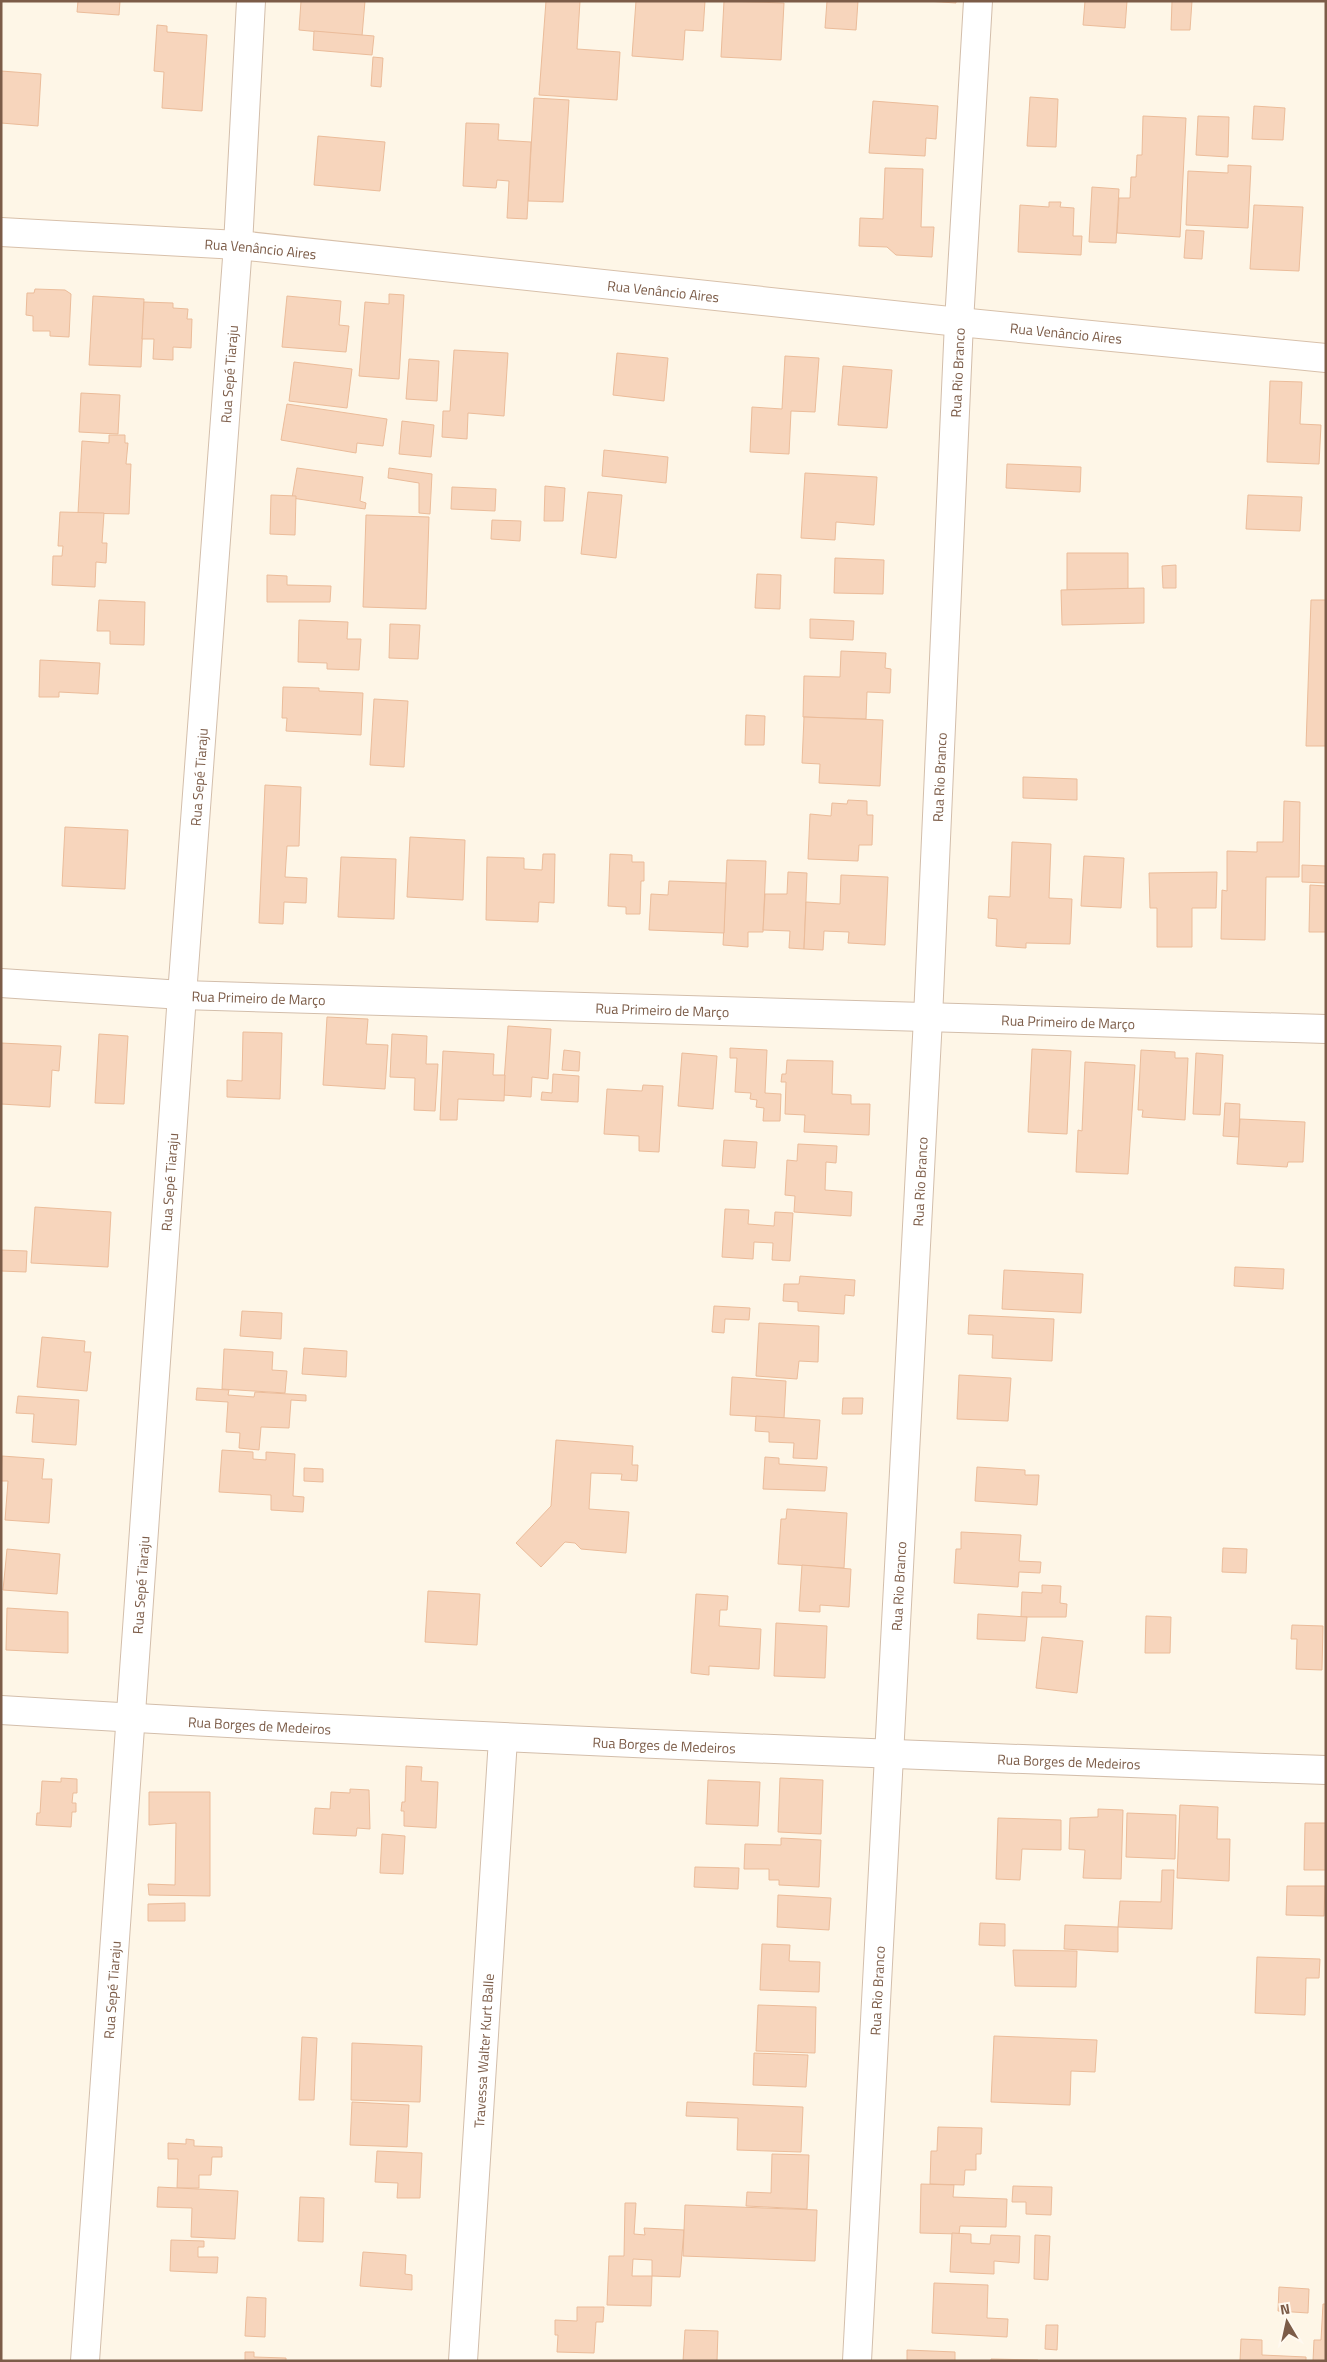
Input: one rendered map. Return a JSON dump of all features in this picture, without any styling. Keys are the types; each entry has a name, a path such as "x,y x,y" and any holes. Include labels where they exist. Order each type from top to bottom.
{"street":[{"name":"Rua Sepé Tiaraju","path":"85,2361 182,995 238,245 251,1"},
{"name":"Rua Rio Branco","path":"857,2361 928,1018 959,322 978,1"},
{"name":"Rua Venâncio Aires","path":"1,232 238,245 959,322 1326,358"},
{"name":"Rua Primeiro de Março","path":"1,983 182,995 1326,1028"},
{"name":"Rua Borges de Medeiros","path":"1,1710 503,1739 889,1756 1326,1770"},
{"name":"Travessa Walter Kurt Balle","path":"463,2361 503,1739"}],"building":[{"path":"78,1 120,1 119,15 77,12"},
{"path":"301,1 365,1 362,36 299,30"},
{"path":"546,1 580,1 577,49 620,52 617,100 539,95"},
{"path":"636,1 705,1 703,31 685,30 683,60 632,56"},
{"path":"724,1 784,3 781,60 721,57"},
{"path":"827,1 858,1 856,30 825,28"},
{"path":"927,1 956,1 956,3"},
{"path":"1085,1 1127,1 1125,28 1083,25"},
{"path":"1172,1 1192,1 1190,30 1171,30"},
{"path":"157,25 167,26 167,32 207,35 202,111 162,108 164,72 154,71"},
{"path":"314,31 374,36 372,55 313,50"},
{"path":"373,57 383,58 381,87 371,86"},
{"path":"1,71 41,74 38,126 1,123"},
{"path":"1030,97 1058,99 1056,147 1027,146"},
{"path":"534,98 569,100 563,202 528,201"},
{"path":"873,101 938,106 936,139 926,138 925,156 869,153"},
{"path":"1254,106 1285,108 1283,140 1252,139"},
{"path":"1143,116 1186,118 1180,237 1117,233 1119,198 1130,198 1131,177 1136,177 1137,155 1142,155"},
{"path":"1198,116 1229,117 1228,157 1196,155"},
{"path":"466,123 499,124 498,140 531,142 527,219 507,218 509,181 497,180 496,188 463,186"},
{"path":"318,136 385,142 380,191 314,185"},
{"path":"1228,165 1251,166 1248,228 1186,225 1188,171 1228,173"},
{"path":"885,168 923,169 921,227 934,227 932,257 896,255 887,247 859,246 860,218 883,219"},
{"path":"1092,187 1119,189 1116,243 1089,242"},
{"path":"1049,202 1061,202 1060,207 1074,208 1073,236 1082,236 1081,255 1018,252 1020,205 1049,207"},
{"path":"1254,205 1303,207 1299,271 1250,269"},
{"path":"1186,230 1204,231 1202,259 1184,258"},
{"path":"35,289 65,290 71,294 69,337 50,336 50,331 33,331 33,316 26,315 27,293 34,293"},
{"path":"389,294 404,295 399,379 359,376 365,302 389,304"},
{"path":"93,296 144,299 141,367 89,365"},
{"path":"287,296 341,301 339,325 349,326 346,352 282,347"},
{"path":"144,302 173,303 173,308 188,309 187,319 192,319 191,348 173,347 173,360 153,359 154,339 142,339"},
{"path":"454,350 508,353 504,416 468,413 467,439 442,437 443,411 450,411"},
{"path":"617,353 668,358 664,401 613,395"},
{"path":"785,356 819,358 815,412 791,411 789,454 750,452 752,407 782,409"},
{"path":"409,359 439,361 437,401 406,399"},
{"path":"294,362 352,369 347,408 289,401"},
{"path":"843,366 892,370 887,428 838,425"},
{"path":"1270,381 1302,382 1300,424 1321,425 1319,464 1267,462"},
{"path":"81,393 120,395 118,434 79,432"},
{"path":"287,404 387,419 383,446 357,443 356,453 281,440"},
{"path":"402,421 434,425 431,457 399,454"},
{"path":"109,435 125,435 125,443 128,443 126,464 131,464 129,514 78,513 82,441 109,443"},
{"path":"604,450 668,457 666,483 602,476"},
{"path":"1007,464 1081,467 1080,492 1006,488"},
{"path":"297,468 363,477 360,501 366,503 365,509 292,498"},
{"path":"389,468 432,474 430,514 419,513 419,483 388,478"},
{"path":"805,473 877,477 874,525 836,522 835,540 801,538"},
{"path":"545,486 565,488 563,521 544,521"},
{"path":"452,487 496,489 495,511 451,509"},
{"path":"588,492 622,495 616,558 581,554"},
{"path":"271,495 296,496 295,535 270,534"},
{"path":"1248,495 1302,497 1300,531 1246,529"},
{"path":"60,512 104,513 102,543 107,543 106,563 96,562 95,587 52,585 53,556 62,556 63,546 58,546"},
{"path":"366,515 429,517 426,609 363,607"},
{"path":"492,520 521,521 520,541 491,539"},
{"path":"1067,553 1128,553 1128,589 1067,590"},
{"path":"835,558 884,560 883,594 834,593"},
{"path":"1176,565 1176,588 1163,588 1162,566"},
{"path":"757,574 781,575 780,609 755,608"},
{"path":"267,575 287,576 287,585 331,586 330,602 267,602"},
{"path":"1144,588 1144,623 1062,625 1061,590"},
{"path":"99,600 145,602 144,645 110,644 110,631 97,631"},
{"path":"1311,600 1326,600 1326,746 1306,746"},
{"path":"810,619 854,621 853,640 810,638"},
{"path":"299,620 348,622 347,639 361,639 359,670 327,669 327,663 298,662"},
{"path":"390,624 420,625 418,659 389,658"},
{"path":"841,651 886,653 885,668 891,669 890,693 867,692 866,719 803,717 804,676 840,677"},
{"path":"40,660 100,663 98,694 59,692 59,697 39,697"},
{"path":"283,687 319,688 319,691 363,693 361,735 286,731 287,718 282,718"},
{"path":"374,699 408,701 404,767 370,765"},
{"path":"746,715 765,716 764,745 745,745"},
{"path":"804,717 883,720 880,786 819,783 820,764 802,763"},
{"path":"1023,777 1077,779 1077,800 1023,798"},
{"path":"265,785 301,787 299,846 287,846 285,877 307,878 306,903 284,902 283,924 259,923"},
{"path":"848,800 867,801 867,815 873,815 872,845 859,845 858,861 808,859 810,814 831,816 832,803 847,804"},
{"path":"1284,801 1300,802 1299,877 1266,877 1265,940 1221,939 1222,890 1227,891 1227,851 1257,852 1257,842 1283,842"},
{"path":"65,827 128,830 125,889 62,886"},
{"path":"410,837 465,840 463,900 407,897"},
{"path":"1012,842 1051,844 1049,898 1072,899 1070,944 1026,943 1026,948 996,946 997,919 988,918 989,896 1010,897"},
{"path":"543,854 555,854 554,903 539,902 538,922 486,920 487,857 524,858 524,869 542,870"},
{"path":"610,854 632,855 632,862 644,862 644,881 641,881 640,914 626,914 626,907 608,906"},
{"path":"1084,856 1124,858 1121,908 1081,906"},
{"path":"341,857 396,859 394,919 338,917"},
{"path":"727,860 766,861 763,932 748,932 748,947 723,945"},
{"path":"1302,865 1326,866 1326,883 1302,882"},
{"path":"788,872 807,873 804,949 789,948 790,931 763,930 765,894 787,894"},
{"path":"1217,872 1216,908 1192,908 1192,947 1157,947 1157,908 1150,908 1149,873"},
{"path":"841,875 888,877 885,945 848,943 849,932 824,931 823,950 804,949 806,902 840,904"},
{"path":"669,881 726,883 724,933 649,930 651,894 668,895"},
{"path":"1310,885 1326,886 1326,932 1309,932"},
{"path":"327,1017 368,1019 366,1044 388,1045 385,1089 323,1085"},
{"path":"508,1026 551,1029 548,1079 532,1077 531,1097 503,1095"},
{"path":"243,1032 282,1033 280,1099 227,1097 227,1080 242,1081"},
{"path":"99,1034 128,1036 124,1104 95,1103"},
{"path":"392,1034 427,1036 426,1064 438,1064 435,1111 414,1110 415,1078 390,1077"},
{"path":"1,1043 61,1046 59,1071 52,1070 50,1107 1,1104"},
{"path":"730,1048 767,1050 765,1093 781,1094 780,1121 763,1121 764,1108 756,1107 757,1100 750,1099 751,1093 735,1092 737,1058 730,1058"},
{"path":"1032,1049 1071,1051 1067,1134 1028,1132"},
{"path":"564,1050 580,1052 579,1071 562,1070"},
{"path":"1141,1050 1175,1052 1175,1058 1188,1058 1185,1120 1142,1117 1143,1110 1138,1110"},
{"path":"443,1051 494,1054 493,1075 505,1075 504,1101 458,1099 457,1120 440,1120"},
{"path":"682,1053 717,1056 713,1109 678,1106"},
{"path":"1196,1053 1223,1055 1220,1115 1193,1114"},
{"path":"787,1060 833,1061 832,1094 851,1095 851,1104 870,1104 869,1135 804,1132 805,1115 785,1114 786,1082 781,1082 782,1074 786,1074"},
{"path":"1085,1062 1135,1065 1128,1174 1076,1172 1078,1130 1082,1131"},
{"path":"553,1074 579,1076 578,1102 541,1100 542,1092 552,1093"},
{"path":"643,1085 663,1086 659,1152 639,1151 639,1136 604,1134 607,1089 642,1091"},
{"path":"1225,1103 1240,1104 1239,1137 1223,1136"},
{"path":"1240,1119 1305,1122 1303,1162 1288,1162 1287,1167 1237,1164"},
{"path":"724,1140 757,1142 755,1168 722,1166"},
{"path":"798,1144 837,1146 836,1163 826,1162 825,1190 852,1192 851,1216 794,1212 795,1196 785,1195 787,1160 797,1161"},
{"path":"35,1207 111,1212 108,1267 31,1263"},
{"path":"725,1209 749,1210 748,1224 774,1226 775,1212 793,1213 790,1261 772,1260 773,1243 754,1242 753,1259 722,1257"},
{"path":"1,1250 27,1251 26,1272 1,1271"},
{"path":"1235,1267 1284,1269 1283,1289 1234,1286"},
{"path":"1004,1270 1083,1274 1081,1313 1002,1309"},
{"path":"800,1276 855,1280 854,1296 845,1295 844,1314 798,1311 798,1302 783,1301 784,1284 799,1284"},
{"path":"714,1306 750,1308 749,1320 725,1319 724,1333 712,1332"},
{"path":"242,1311 282,1313 281,1339 240,1336"},
{"path":"969,1315 1054,1319 1052,1361 992,1358 993,1335 968,1334"},
{"path":"759,1323 819,1326 818,1362 799,1361 797,1379 756,1376"},
{"path":"42,1337 85,1341 84,1352 91,1352 87,1391 37,1387"},
{"path":"304,1348 347,1351 346,1377 302,1374"},
{"path":"224,1349 273,1352 272,1370 287,1371 285,1393 222,1389"},
{"path":"959,1375 1011,1378 1008,1421 957,1419"},
{"path":"732,1377 786,1381 784,1418 730,1415"},
{"path":"197,1388 229,1390 228,1395 254,1397 255,1392 306,1395 306,1401 291,1400 289,1428 261,1427 259,1450 239,1448 240,1433 226,1432 228,1402 196,1400"},
{"path":"18,1396 79,1400 76,1445 32,1442 34,1414 16,1413"},
{"path":"843,1398 863,1398 862,1414 842,1414"},
{"path":"756,1416 820,1420 817,1459 793,1458 794,1443 769,1442 769,1432 755,1431"},
{"path":"556,1440 633,1446 632,1465 638,1465 637,1481 621,1480 622,1474 591,1473 589,1509 629,1512 626,1553 581,1549 575,1543 565,1542 541,1567 516,1543 551,1506"},
{"path":"222,1450 253,1452 253,1459 266,1460 266,1452 295,1454 293,1496 304,1497 303,1512 271,1510 271,1495 219,1492"},
{"path":"2,1456 44,1459 42,1479 52,1479 49,1523 5,1520 8,1481 1,1481"},
{"path":"765,1457 779,1458 779,1464 827,1467 825,1491 763,1489"},
{"path":"977,1467 1025,1470 1025,1475 1039,1475 1037,1505 975,1501"},
{"path":"304,1468 323,1469 323,1482 304,1481"},
{"path":"787,1509 847,1513 844,1568 778,1564 781,1519 786,1519"},
{"path":"961,1532 1021,1535 1019,1561 1041,1562 1040,1573 1019,1572 1018,1587 954,1583 956,1549 961,1549"},
{"path":"1223,1548 1247,1549 1246,1573 1222,1572"},
{"path":"7,1549 60,1554 57,1594 3,1590"},
{"path":"802,1565 851,1569 849,1607 820,1605 820,1612 799,1611"},
{"path":"1042,1585 1061,1586 1060,1603 1067,1604 1066,1617 1021,1617 1022,1592 1042,1593"},
{"path":"428,1591 480,1594 477,1645 425,1642"},
{"path":"696,1594 728,1596 727,1610 720,1610 719,1626 761,1629 759,1669 709,1666 709,1675 691,1673"},
{"path":"7,1608 68,1612 68,1653 6,1650"},
{"path":"978,1614 1027,1617 1025,1641 977,1639"},
{"path":"1146,1616 1171,1617 1170,1653 1145,1653"},
{"path":"776,1623 827,1626 825,1678 774,1676"},
{"path":"1292,1625 1323,1626 1322,1670 1296,1669 1297,1639 1291,1639"},
{"path":"1042,1637 1083,1641 1077,1693 1036,1688"},
{"path":"406,1766 422,1767 421,1781 438,1782 436,1828 404,1826 404,1811 401,1811 402,1802 405,1802"},
{"path":"61,1778 77,1779 77,1793 73,1793 72,1803 76,1803 76,1812 72,1812 71,1827 36,1825 37,1813 40,1813 42,1781 61,1782"},
{"path":"780,1778 823,1780 821,1834 778,1832"},
{"path":"708,1780 760,1782 758,1826 706,1824"},
{"path":"350,1789 369,1790 370,1829 357,1828 356,1836 313,1834 315,1808 330,1809 331,1792 350,1793"},
{"path":"149,1792 210,1792 210,1896 149,1895 148,1884 175,1885 176,1823 149,1825"},
{"path":"1180,1805 1218,1807 1217,1839 1230,1839 1229,1881 1177,1878"},
{"path":"1098,1809 1123,1810 1121,1879 1083,1878 1085,1850 1069,1849 1070,1818 1098,1817"},
{"path":"1127,1813 1176,1815 1175,1859 1126,1857"},
{"path":"998,1818 1061,1820 1061,1850 1022,1849 1020,1880 996,1879"},
{"path":"1305,1823 1326,1823 1326,1870 1304,1870"},
{"path":"382,1834 405,1836 403,1874 380,1873"},
{"path":"781,1838 821,1840 819,1887 779,1885 779,1880 769,1880 769,1869 744,1869 745,1844 781,1845"},
{"path":"695,1867 739,1868 738,1889 694,1887"},
{"path":"1162,1870 1174,1870 1172,1929 1118,1927 1120,1901 1161,1902"},
{"path":"1287,1886 1325,1886 1324,1916 1286,1915"},
{"path":"778,1895 831,1898 829,1930 777,1927"},
{"path":"185,1903 185,1921 148,1921 148,1904"},
{"path":"980,1923 1005,1924 1005,1946 979,1945"},
{"path":"1065,1925 1118,1927 1118,1952 1064,1949"},
{"path":"762,1944 790,1945 789,1961 820,1962 819,1992 760,1990"},
{"path":"1013,1950 1077,1951 1076,1987 1015,1986"},
{"path":"1257,1957 1320,1959 1319,1978 1306,1978 1305,2015 1255,2013"},
{"path":"758,2005 816,2007 815,2053 756,2051"},
{"path":"994,2036 1097,2040 1095,2072 1071,2071 1070,2105 991,2102"},
{"path":"302,2037 317,2038 314,2100 299,2100"},
{"path":"352,2043 422,2046 420,2102 351,2100"},
{"path":"754,2053 808,2055 806,2087 753,2085"},
{"path":"352,2102 409,2105 407,2147 350,2145"},
{"path":"687,2102 803,2107 801,2152 737,2150 738,2118 686,2116"},
{"path":"938,2127 982,2128 981,2154 976,2154 976,2170 965,2170 964,2185 930,2184 931,2151 937,2151"},
{"path":"186,2139 194,2140 194,2146 222,2147 222,2157 212,2157 211,2175 199,2175 199,2188 177,2188 178,2159 168,2159 168,2143 186,2144"},
{"path":"377,2151 422,2153 420,2198 397,2198 398,2183 375,2182"},
{"path":"772,2154 809,2155 807,2209 746,2206 747,2192 771,2193"},
{"path":"921,2184 954,2185 953,2197 1007,2199 1006,2227 960,2226 959,2234 920,2233"},
{"path":"1013,2186 1052,2187 1051,2215 1026,2214 1026,2202 1012,2202"},
{"path":"158,2187 238,2191 235,2239 191,2237 192,2208 157,2207"},
{"path":"300,2197 324,2198 323,2242 298,2241"},
{"path":"625,2203 636,2203 634,2234 645,2235 644,2228 684,2230 680,2277 652,2276 651,2306 607,2305 609,2256 624,2256","holes":["633,2259 652,2260 652,2276 632,2276"]},
{"path":"685,2205 817,2210 815,2261 683,2256"},
{"path":"952,2233 971,2234 971,2243 990,2244 991,2235 1020,2236 1019,2263 994,2261 994,2274 950,2272"},
{"path":"1035,2235 1050,2236 1048,2280 1034,2279"},
{"path":"171,2240 204,2241 204,2247 198,2247 198,2257 218,2257 217,2273 170,2271"},
{"path":"363,2252 406,2255 405,2274 412,2275 412,2290 360,2286"},
{"path":"934,2283 988,2285 987,2318 1008,2319 1007,2337 932,2333"},
{"path":"1279,2287 1309,2289 1308,2313 1278,2311"},
{"path":"247,2297 266,2298 265,2337 245,2336"},
{"path":"1323,2304 1326,2304 1326,2361 1313,2361 1314,2340 1321,2340"},
{"path":"577,2307 604,2307 603,2322 596,2322 594,2353 557,2352 558,2335 555,2335 555,2320 577,2321"},
{"path":"1046,2325 1058,2325 1057,2350 1045,2349"},
{"path":"685,2330 718,2331 717,2361 683,2361"},
{"path":"1241,2339 1262,2340 1262,2355 1306,2357 1306,2361 1240,2361"},
{"path":"907,2350 955,2352 955,2361 907,2361"},
{"path":"245,2352 254,2352 254,2357 286,2358 286,2361 245,2361"},
{"path":"991,2359 1038,2360 1038,2361 991,2361"}]}
